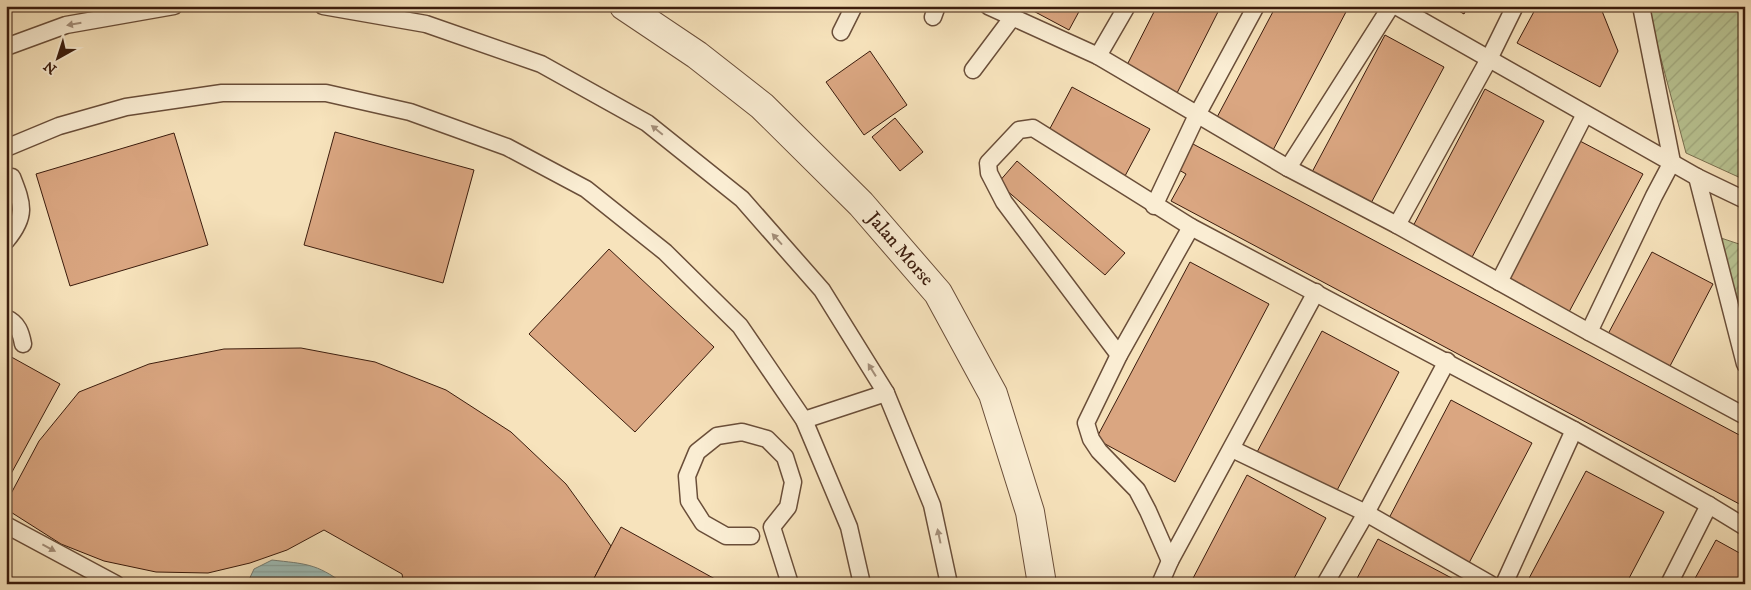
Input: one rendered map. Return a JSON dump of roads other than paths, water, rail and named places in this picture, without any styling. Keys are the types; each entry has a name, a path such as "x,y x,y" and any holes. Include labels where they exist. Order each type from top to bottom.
{"street":[{"name":"Jalan Morse","path":"624,6 697,55 762,106 861,204 938,292 993,394 1030,512 1042,584"}],"lane":[{"path":"6,48 66,26 174,6"},
{"path":"323,6 426,24 541,64 647,122 742,199 822,290 886,393 932,505 949,584"},
{"path":"841,32 854,6"},
{"path":"988,6 1098,56 1288,168 1397,225 1745,416"},
{"path":"1098,56 1127,6"},
{"path":"1154,206 1197,115 1256,6"},
{"path":"1288,168 1391,6"},
{"path":"1396,6 1697,177 1745,200"},
{"path":"1397,225 1489,59 1515,6"},
{"path":"1589,332 1672,162 1641,6"},
{"path":"973,70 1012,18"},
{"path":"6,148 59,126 126,107 222,93 326,93 410,112 507,147 586,189 665,252 740,326 804,420 850,527 862,584"},
{"path":"1499,282 1585,114"},
{"path":"1119,355 1004,202 989,173 988,163 1019,130 1033,128 1154,206 1191,227 1447,361 1709,505 1745,527"},
{"path":"6,241 18,227 22,201 12,177"},
{"path":"1697,177 1745,364"},
{"path":"1170,561 1137,490 1099,451 1091,439 1086,423 1119,355 1191,227"},
{"path":"1160,584 1170,561 1316,292"},
{"path":"6,318 11,320 21,332 23,344"},
{"path":"1325,584 1366,513 1447,361"},
{"path":"804,420 886,393"},
{"path":"1504,584 1574,430"},
{"path":"751,536 726,536 703,523 689,501 687,476 697,452 717,436 742,432 767,439 784,457 792,482 791,490 788,507 772,527 790,584"},
{"path":"1232,449 1366,513 1490,584"},
{"path":"1669,584 1709,505"},
{"path":"6,525 116,584"}],"water":[{"path":"272,560 293,562 318,568 344,584 247,584 254,569"}]}
